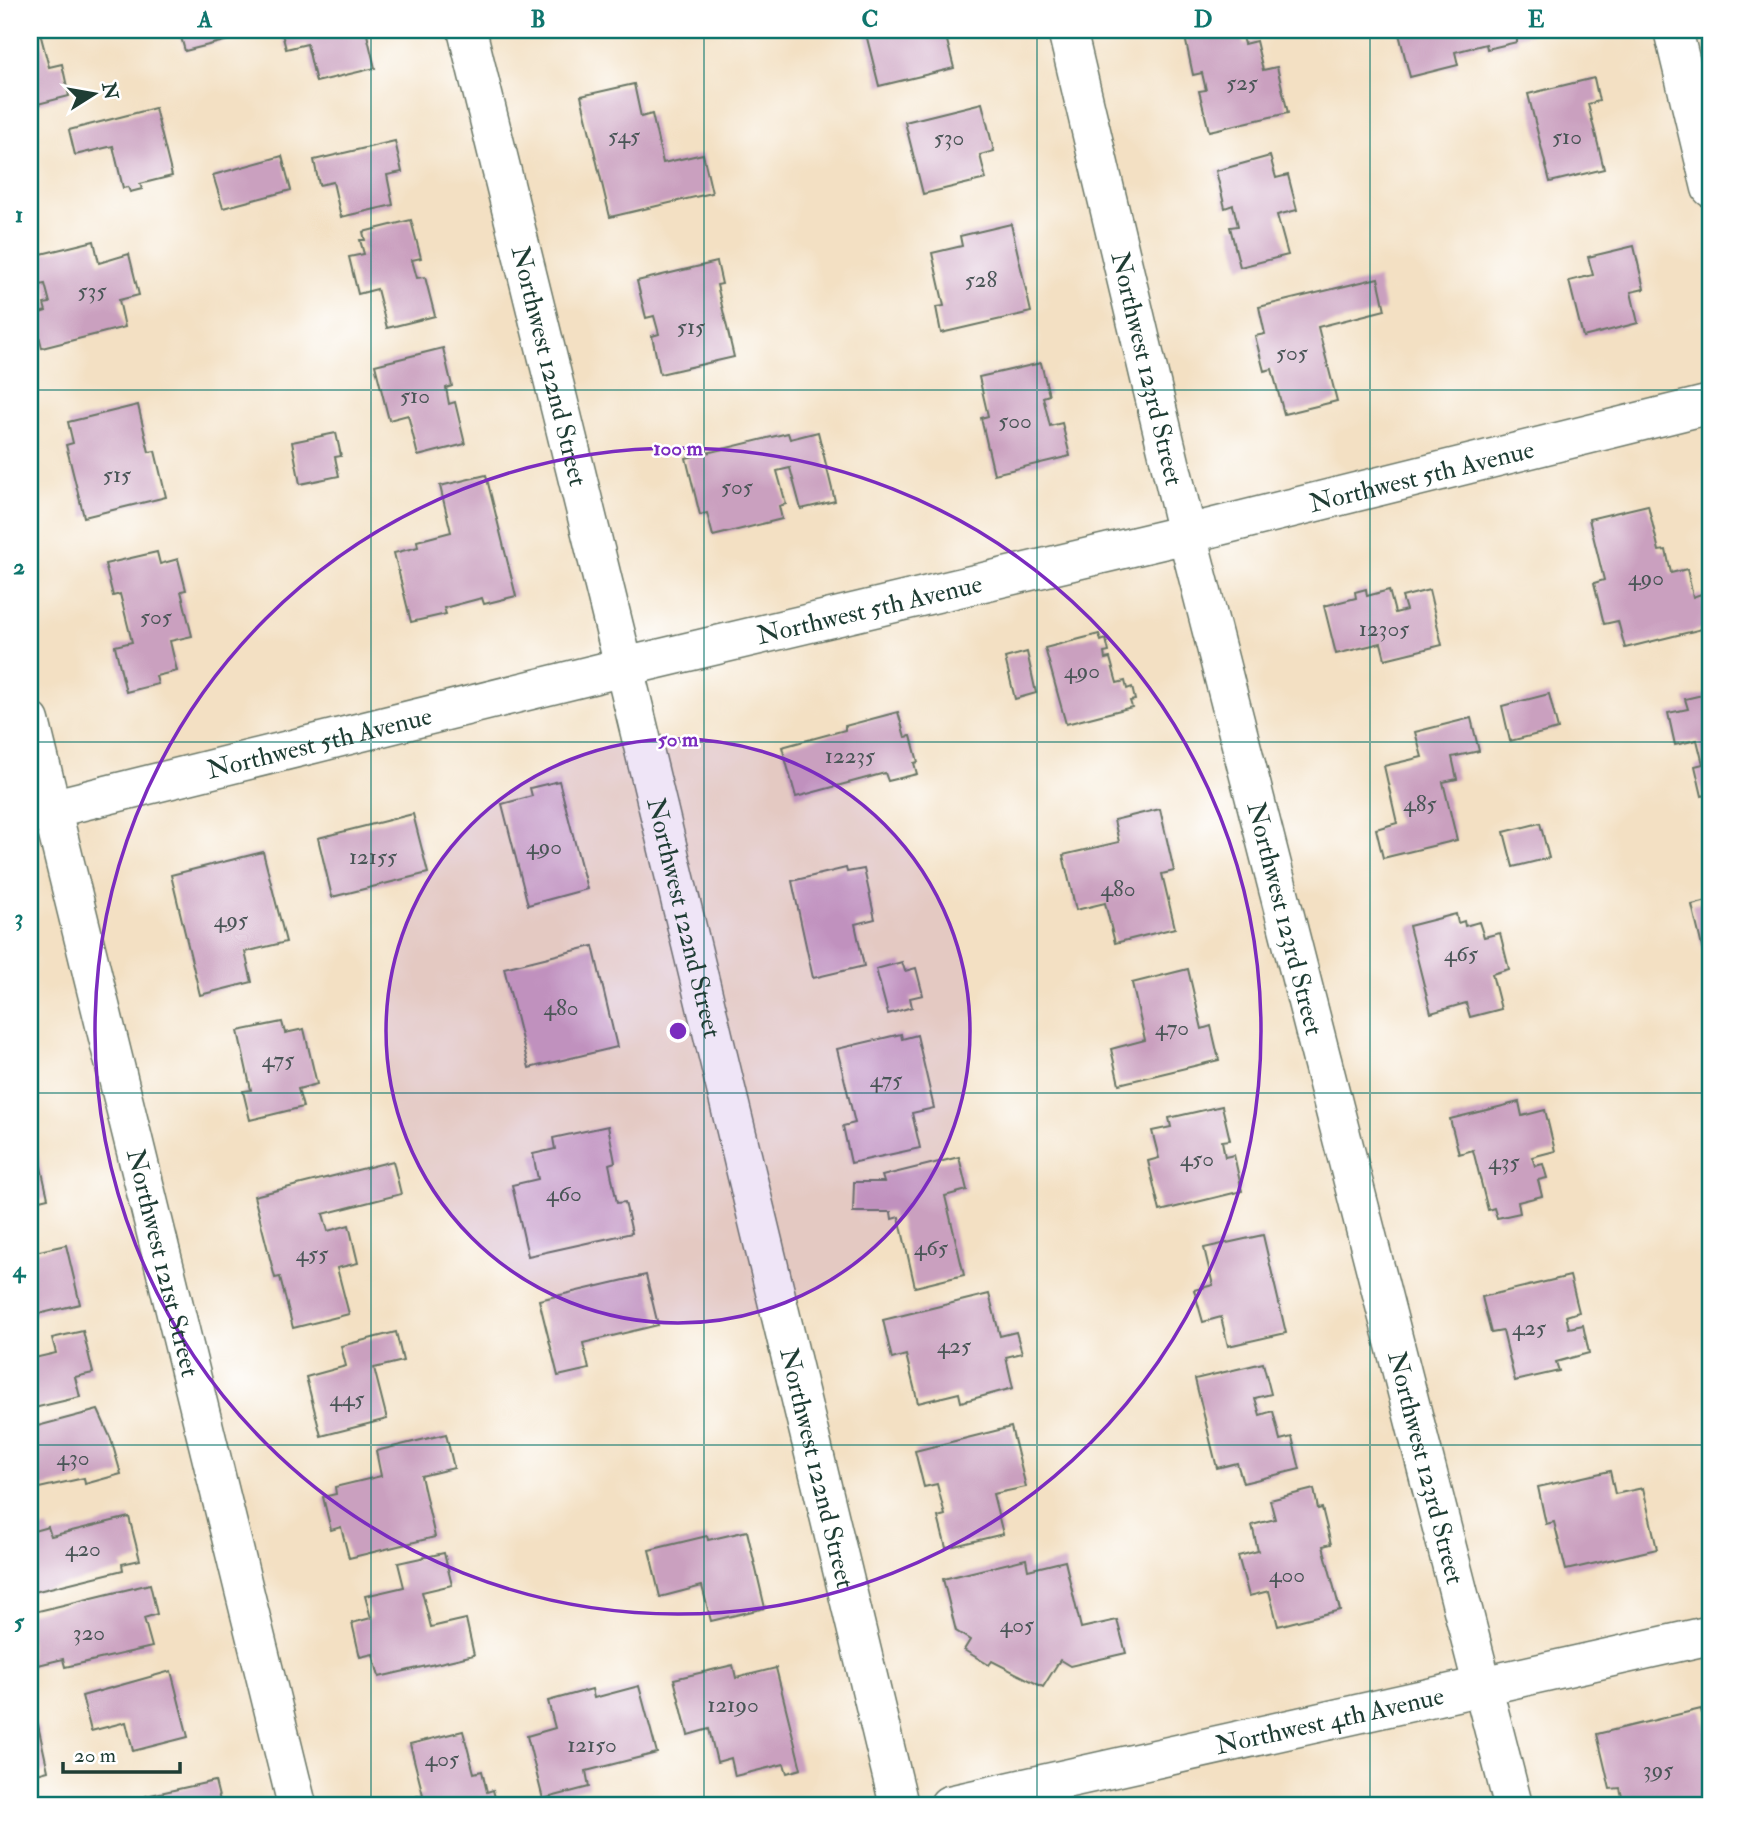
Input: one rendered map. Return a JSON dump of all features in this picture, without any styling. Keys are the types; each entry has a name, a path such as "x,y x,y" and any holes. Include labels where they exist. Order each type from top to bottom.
{"street":[{"name":"Northwest 122nd Street","path":"467,30 899,1805"},
{"name":"Northwest 123rd Street","path":"1067,30 1186,534 1513,1805"},
{"path":"1673,30 1711,188"},
{"name":"Northwest 5th Avenue","path":"40,811 1711,404"},
{"name":"Northwest 121st Street","path":"30,721 40,811 297,1805"},
{"name":"Northwest 4th Avenue","path":"949,1805 1711,1635"}],"building":[{"path":"179,30 251,30 252,34 185,51"},
{"path":"281,30 366,30 375,68 316,82 307,44 286,49"},
{"path":"865,30 938,30 940,38 946,37 954,68 879,86"},
{"path":"1218,30 1240,30 1244,44 1256,41 1263,70 1277,67 1288,113 1209,131 1199,91 1206,90 1202,73 1193,75 1185,37"},
{"path":"1398,30 1542,31 1517,37 1517,42 1487,49 1486,44 1455,52 1458,65 1410,77"},
{"path":"40,33 49,67 62,64 69,96 30,106 30,36"},
{"path":"1594,78 1599,101 1588,104 1604,169 1550,182 1528,94"},
{"path":"634,84 641,117 652,114 663,163 703,154 712,193 610,217 581,96"},
{"path":"982,103 994,151 980,155 986,179 923,194 905,122"},
{"path":"155,108 172,176 140,184 142,189 130,192 128,187 123,188 113,146 75,155 69,130"},
{"path":"395,141 402,172 387,175 393,205 341,217 333,182 319,185 314,160"},
{"path":"282,156 291,190 223,208 213,175"},
{"path":"1270,156 1276,178 1288,175 1297,210 1277,215 1288,255 1240,267 1230,227 1238,226 1233,205 1225,208 1216,171"},
{"path":"411,220 421,258 412,260 417,278 425,277 435,316 387,328 377,289 358,294 349,257 364,254 360,240 365,240 363,232"},
{"path":"1011,224 1031,312 941,333 936,307 944,306 932,253 962,246 960,236"},
{"path":"94,241 99,263 129,254 139,295 119,300 125,327 42,348 34,315 46,311 44,304 50,303 45,284 40,285 33,256"},
{"path":"1634,246 1644,289 1631,292 1638,323 1583,337 1569,281 1593,275 1588,257"},
{"path":"717,262 722,284 717,285 734,357 660,374 652,336 659,334 654,316 646,318 637,281"},
{"path":"1378,278 1385,310 1318,327 1337,401 1284,414 1272,369 1264,371 1255,336 1265,334 1259,307"},
{"path":"443,348 452,386 446,388 449,404 455,402 465,444 418,456 408,415 389,420 375,365"},
{"path":"1041,363 1049,395 1043,397 1050,426 1062,423 1070,456 994,474 981,418 988,416 979,377"},
{"path":"138,405 149,452 155,451 166,497 84,517 66,445 73,443 68,422"},
{"path":"818,432 835,501 801,509 790,468 777,471 786,504 779,506 782,519 713,536 707,513 700,515 686,458 788,433 790,439"},
{"path":"336,433 341,456 335,457 339,476 300,484 292,442"},
{"path":"486,475 516,596 484,604 482,598 444,608 446,614 411,622 394,553 418,547 417,541 451,532 440,486"},
{"path":"1648,505 1659,551 1666,550 1671,573 1687,569 1693,597 1701,594 1710,627 1625,648 1618,621 1604,624 1594,583 1604,580 1589,519"},
{"path":"157,552 160,564 178,559 186,590 181,591 192,636 170,641 177,671 156,676 158,684 126,692 115,646 132,642 120,594 113,596 105,564"},
{"path":"1366,589 1367,596 1389,590 1395,613 1406,610 1402,597 1429,590 1442,645 1385,659 1381,643 1336,654 1324,606 1356,598 1355,592"},
{"path":"1099,634 1101,641 1106,639 1109,652 1104,653 1105,659 1110,658 1117,683 1125,681 1127,689 1132,687 1135,700 1130,701 1132,707 1066,724 1045,648"},
{"path":"1027,652 1036,693 1015,699 1005,658"},
{"path":"1711,693 1711,794 1702,796 1695,766 1703,764 1697,740 1675,745 1668,713 1688,709 1685,699"},
{"path":"1549,694 1558,729 1510,741 1502,706"},
{"path":"898,712 905,737 911,736 918,762 914,763 917,774 888,781 885,773 796,797 782,747"},
{"path":"1471,718 1479,751 1452,757 1457,779 1443,782 1457,840 1383,858 1376,829 1397,823 1384,766 1422,757 1415,732"},
{"path":"559,781 587,889 528,905 502,804 532,796 530,788"},
{"path":"1160,809 1174,871 1162,874 1175,928 1115,943 1105,903 1076,910 1063,855 1119,842 1114,820"},
{"path":"413,814 428,873 332,897 318,838"},
{"path":"1540,823 1549,858 1513,867 1504,832"},
{"path":"263,852 286,942 245,952 252,982 200,995 171,875"},
{"path":"846,868 847,872 864,869 875,919 855,924 864,966 813,978 792,881"},
{"path":"1711,900 1711,949 1703,951 1692,905"},
{"path":"1456,914 1458,923 1464,921 1465,926 1479,922 1484,937 1500,933 1509,969 1492,974 1501,1009 1470,1017 1466,1003 1431,1013 1409,926"},
{"path":"593,946 617,1047 529,1068 504,968"},
{"path":"902,962 905,971 916,968 923,995 910,998 912,1007 888,1014 876,969"},
{"path":"1188,969 1202,1029 1211,1026 1219,1060 1119,1084 1111,1049 1145,1040 1132,983"},
{"path":"282,1022 285,1033 304,1029 317,1084 298,1089 303,1107 250,1120 243,1091 251,1090 238,1031"},
{"path":"901,1034 902,1039 917,1035 934,1108 912,1113 920,1148 851,1163 843,1126 855,1123 837,1049"},
{"path":"1519,1102 1522,1116 1545,1110 1555,1151 1532,1157 1535,1166 1543,1164 1547,1178 1538,1180 1542,1196 1518,1202 1520,1213 1497,1218 1494,1208 1488,1210 1473,1150 1459,1154 1450,1119"},
{"path":"1222,1106 1230,1140 1222,1141 1225,1157 1234,1155 1242,1191 1160,1211 1148,1161 1159,1158 1152,1131 1171,1127 1169,1118"},
{"path":"608,1126 615,1162 609,1164 617,1203 625,1202 632,1233 528,1256 512,1185 538,1179 533,1154 555,1149 553,1138"},
{"path":"33,1132 48,1198 31,1202 36,1225 30,1227 30,1133"},
{"path":"959,1157 967,1190 945,1196 964,1275 915,1287 899,1217 892,1219 891,1212 853,1212 854,1182 884,1182 882,1176"},
{"path":"393,1161 401,1194 323,1214 328,1231 349,1225 358,1263 337,1268 349,1314 293,1328 280,1277 275,1278 254,1196"},
{"path":"1263,1235 1286,1333 1228,1346 1221,1317 1203,1322 1194,1290 1213,1285 1204,1248"},
{"path":"66,1245 80,1304 30,1316 30,1253"},
{"path":"646,1275 658,1325 583,1343 589,1369 558,1376 539,1300"},
{"path":"1570,1276 1579,1312 1566,1316 1569,1328 1583,1325 1589,1353 1556,1362 1559,1371 1515,1381 1503,1331 1491,1333 1482,1297"},
{"path":"989,1294 1000,1336 1016,1332 1022,1353 1006,1357 1013,1388 961,1402 959,1393 918,1403 906,1355 892,1359 883,1320"},
{"path":"83,1331 93,1373 75,1377 80,1397 30,1409 30,1359 56,1353 52,1338"},
{"path":"396,1332 403,1361 374,1368 387,1419 321,1436 306,1377 346,1366 341,1346"},
{"path":"1263,1363 1271,1394 1255,1398 1260,1415 1273,1411 1280,1440 1292,1437 1300,1469 1243,1483 1237,1463 1217,1468 1195,1379"},
{"path":"98,1410 111,1439 121,1474 85,1484 84,1478 30,1490 30,1428"},
{"path":"1011,1427 1026,1487 993,1494 1003,1534 946,1548 938,1517 945,1515 937,1484 924,1487 915,1451"},
{"path":"446,1434 454,1468 421,1476 435,1537 349,1558 341,1527 331,1530 323,1497 336,1494 335,1487 381,1476 376,1451"},
{"path":"1610,1471 1615,1494 1643,1488 1657,1549 1566,1570 1554,1522 1546,1524 1538,1487"},
{"path":"1314,1489 1331,1544 1323,1546 1340,1610 1278,1626 1269,1591 1249,1596 1238,1556 1258,1551 1252,1525 1275,1519 1270,1500"},
{"path":"129,1517 140,1560 122,1564 123,1570 30,1593 30,1532 48,1527 51,1536"},
{"path":"747,1531 765,1608 711,1621 702,1586 660,1597 649,1550 707,1536 708,1540"},
{"path":"444,1553 452,1585 422,1592 431,1627 466,1619 474,1655 379,1677 373,1654 360,1657 352,1623 371,1618 365,1596 404,1587 398,1563"},
{"path":"1026,1559 1028,1570 1065,1561 1081,1628 1117,1620 1126,1653 1070,1666 1060,1660 1043,1687 992,1661 989,1665 964,1650 970,1640 956,1631 943,1579"},
{"path":"150,1584 157,1614 144,1618 152,1647 65,1667 63,1659 30,1667 30,1613"},
{"path":"733,1665 736,1678 776,1668 801,1769 787,1773 784,1764 735,1776 731,1758 717,1762 709,1729 688,1735 674,1679"},
{"path":"171,1671 188,1737 133,1751 126,1722 91,1731 82,1696"},
{"path":"639,1686 657,1753 586,1771 589,1787 543,1799 527,1736 555,1728 548,1701 592,1689 594,1698"},
{"path":"30,1708 35,1726 38,1725 48,1771 30,1776"},
{"path":"1701,1709 1711,1750 1711,1805 1624,1805 1620,1788 1610,1789 1597,1734"},
{"path":"463,1731 474,1773 482,1771 487,1792 493,1790 497,1805 404,1805 418,1801 417,1796 423,1795 410,1744"},
{"path":"215,1781 221,1805 148,1805 146,1796"}]}
